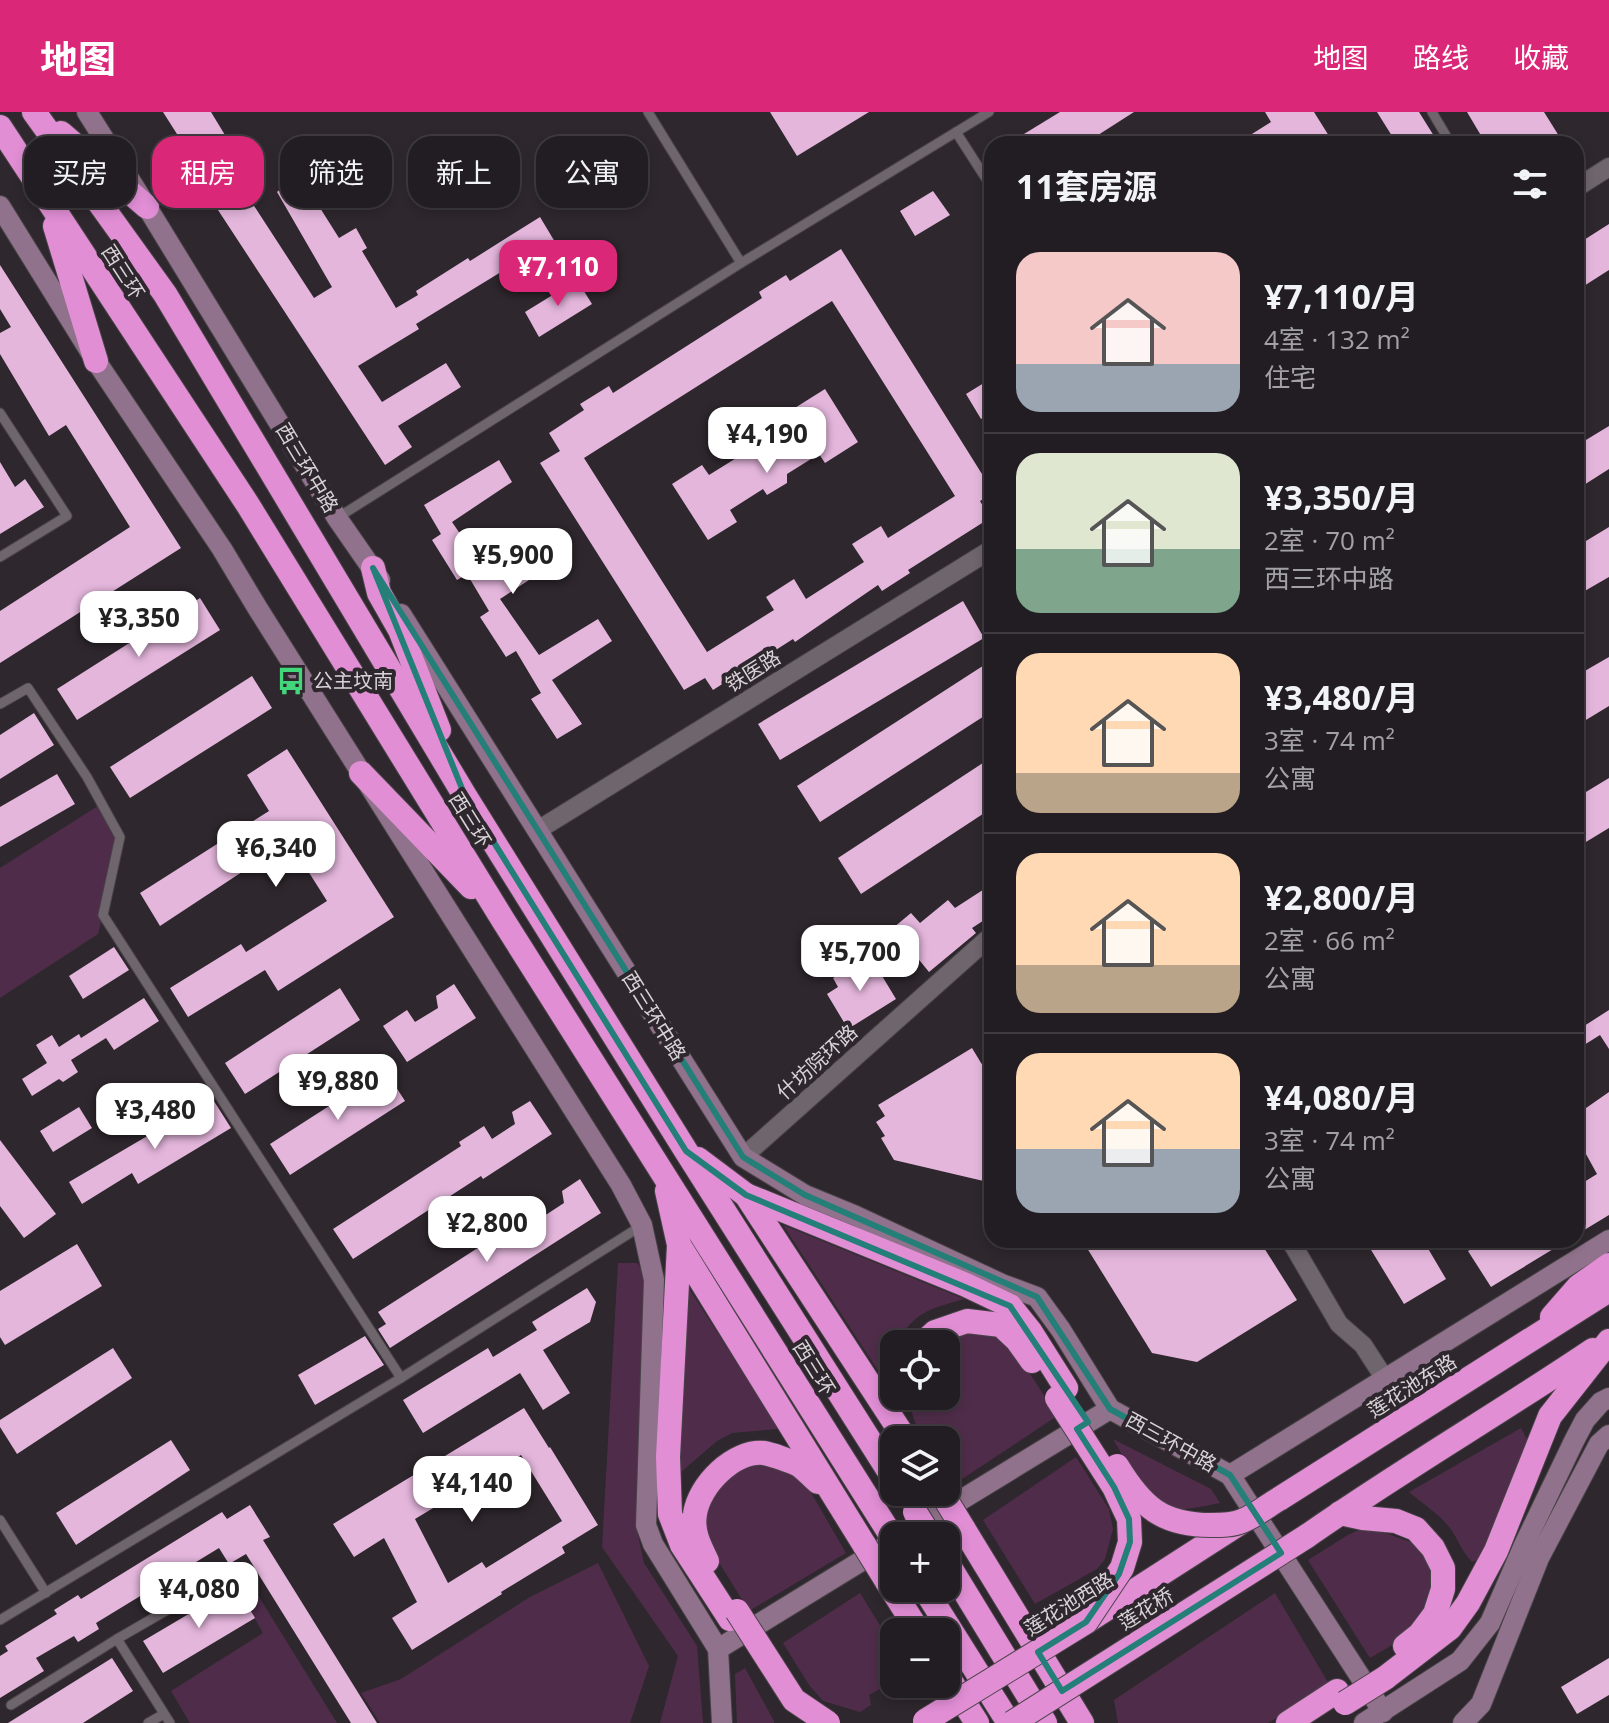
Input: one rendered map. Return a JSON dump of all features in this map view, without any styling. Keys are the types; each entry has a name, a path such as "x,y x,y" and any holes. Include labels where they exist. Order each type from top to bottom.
{"highway":[{"path":"35,112 147,207"},
{"name":"西三环","path":"35,112 165,294 465,796 880,1457"},
{"name":"西三环","path":"0,127 24,165"},
{"path":"49,208 96,361"},
{"name":"西三环","path":"52,208 248,505 503,920 885,1522"},
{"path":"373,568 379,593 400,630 465,796"},
{"path":"361,773 503,920"},
{"path":"686,1151 746,1195 1010,1306 1030,1331 1129,1519 1130,1542 1122,1568 1086,1622"},
{"path":"663,1173 679,1245 668,1457 670,1514 682,1545 794,1700 828,1723"},
{"path":"746,1195 896,1426"},
{"path":"679,1245 910,1618"},
{"path":"1537,1335 1579,1286 1609,1265"},
{"name":"莲花池东路","path":"1240,1523 1609,1290"},
{"path":"941,1330 967,1321 1001,1325 1062,1393 1144,1503 1165,1517 1189,1525 1240,1523"},
{"path":"1340,1513 1609,1340"},
{"path":"1288,1723 1341,1697 1450,1628 1468,1603 1496,1551 1550,1416 1609,1340"},
{"path":"794,1723 710,1568 695,1536 695,1512 706,1485 729,1464 745,1456 764,1453 799,1465 837,1500"},
{"path":"950,1506 1082,1723"},
{"path":"1340,1513 1396,1521 1416,1529 1433,1548 1443,1568 1443,1589 1435,1614 1420,1634 1380,1673"},
{"name":"莲花桥","path":"1011,1723 1340,1513"},
{"name":"莲花池西路","path":"920,1722 1086,1622 1240,1523"},
{"path":"960,1584 1045,1723"},
{"path":"933,1602 1011,1723"},
{"path":"960,1696 977,1723"},
{"path":"1314,1723 1341,1697"}],"street":[{"name":"西三环中路","path":"87,112 337,518 373,568 743,1157 805,1195 1037,1297 1110,1409 1230,1475 1383,1712"},
{"path":"1584,183 1609,167"},
{"path":"0,206 96,361 222,549 621,1185 642,1225 654,1280 646,1525 653,1544 718,1649 722,1723"},
{"name":"铁医路","path":"538,830 984,554"},
{"name":"什坊院环路","path":"743,1157 984,942"},
{"path":"1230,1475 1609,1240"},
{"path":"1295,1248 1339,1324 1363,1345 1385,1379"},
{"path":"1463,1723 1481,1704 1532,1551 1585,1420 1601,1402 1609,1398"},
{"path":"920,1522 1110,1409"},
{"path":"1364,1723 1460,1661 1490,1623 1599,1444 1609,1435"},
{"path":"718,1649 880,1546"}],"lane":[{"path":"648,112 741,263"},
{"path":"337,518 741,263 989,112"},
{"path":"1432,112 1446,136"},
{"path":"956,132 984,176"},
{"path":"0,413 67,516 0,557"},
{"path":"0,704 28,688 87,777 120,837 103,915 401,1378"},
{"path":"0,1620 401,1378 642,1225"},
{"path":"0,1520 46,1593"},
{"path":"11,1705 233,1572"},
{"path":"117,1639 167,1718 148,1723"}],"highlighted area":[{"path":"373,568 743,1157 805,1195 1037,1297 1110,1409 1230,1475 1281,1553 1062,1691 1038,1652 1086,1622 1119,1574 1130,1542 1129,1519 1114,1487 1077,1429 1088,1422 1010,1306 746,1195 686,1151 465,796"}],"shaded area":[{"path":"101,804 120,837 98,934 0,998 0,868"},
{"path":"783,1225 964,1299 918,1317 906,1330 880,1330 880,1373"},
{"path":"618,1263 637,1263 644,1274 636,1526 644,1563 697,1646 703,1723 660,1723 678,1656 602,1547"},
{"path":"688,1287 777,1429 732,1433 717,1441 681,1472 678,1468"},
{"path":"960,1334 991,1334 1010,1342 1057,1416 960,1480 960,1426 918,1426 912,1410 960,1410"},
{"path":"1521,1428 1528,1441 1481,1559 1472,1562 1446,1523 1409,1492"},
{"path":"1113,1439 1211,1489 1220,1503 1181,1509 1159,1505 1141,1485"},
{"path":"1076,1457 1109,1509 1113,1529 1105,1559 1097,1569 1035,1604 983,1520"},
{"path":"752,1463 776,1464 806,1484 846,1553 749,1611 704,1538 707,1512 724,1477"},
{"path":"1361,1529 1380,1531 1413,1543 1428,1561 1435,1581 1427,1613 1399,1641 1370,1658 1308,1560"},
{"path":"598,1563 649,1666 630,1723 380,1723 361,1693 401,1679 530,1597"},
{"path":"248,1579 337,1723 190,1723 171,1691 263,1633 236,1586"},
{"path":"860,1593 880,1625 880,1689 869,1695 871,1705 860,1712 823,1701 809,1685 783,1643"},
{"path":"1275,1593 1329,1684 1268,1723 1118,1723 1114,1700"},
{"path":"745,1668 774,1723 737,1723 735,1674"}],"building":[{"path":"163,112 211,112 226,136 178,136"},
{"path":"770,112 869,112 797,156"},
{"path":"1060,112 1134,112 1096,136 1024,134"},
{"path":"1265,112 1314,112 1329,136 1249,136 1271,122"},
{"path":"1377,112 1419,112 1434,136 1392,136"},
{"path":"1467,112 1544,112 1559,136 1481,136"},
{"path":"933,191 950,215 915,236 900,211"},
{"path":"255,208 314,298 332,287 286,208 320,208 339,238 356,228 367,248 362,251 396,308 418,295 416,291 468,258 470,261 540,217 555,242 416,324 419,329 358,366 382,402 446,363 461,387 398,426 412,447 385,465 218,210"},
{"path":"1609,224 1609,270 1584,286 1584,240"},
{"path":"841,249 984,477 984,499 980,501 984,508 984,522 908,570 910,573 882,591 878,585 795,642 793,639 713,690 705,678 684,690 540,463 560,451 549,433 584,410 580,404 609,386 613,393 762,298 759,292 786,275 790,281","holes":["832,301 955,496 888,538 881,526 852,544 864,562 806,599 794,579 766,597 774,610 707,652 584,458"]},
{"path":"0,265 181,548 0,663 0,611 130,527 66,425 49,436 0,354 0,333 11,327 0,309"},
{"path":"577,280 592,304 539,337 525,312"},
{"path":"984,383 984,417 981,419 966,394"},
{"path":"825,389 858,442 825,463 819,454 787,474 787,483 767,495 763,489 730,510 737,522 708,540 672,484 702,465 709,475 796,421 790,411"},
{"path":"1609,426 1609,469 1584,485 1584,441"},
{"path":"499,460 512,482 452,522 487,573 547,537 561,559 500,599 539,655 598,619 612,641 552,680 582,724 557,739 531,699 541,693 516,651 506,657 480,617 489,611 467,574 457,580 432,540 441,534 424,505"},
{"path":"0,462 15,487 25,479 44,507 0,534"},
{"path":"1609,527 1609,577 1584,591 1584,542"},
{"path":"200,598 220,630 77,720 57,689"},
{"path":"963,601 984,638 780,760 758,724"},
{"path":"1609,657 1609,706 1584,721 1584,671"},
{"path":"984,665 984,716 820,822 797,786"},
{"path":"252,676 272,708 130,798 110,767"},
{"path":"34,713 54,745 0,779 0,735"},
{"path":"287,749 394,917 278,991 265,970 188,1017 170,988 241,944 246,952 327,901 289,841 160,926 140,893 269,811 247,775"},
{"path":"984,762 984,813 861,894 838,858"},
{"path":"57,774 75,804 0,847 0,807"},
{"path":"1609,778 1609,828 1584,843 1584,793"},
{"path":"984,889 984,920 972,928 976,933 929,972 893,928 911,913 920,923 948,900 955,908"},
{"path":"114,947 129,970 83,999 69,976"},
{"path":"870,956 896,999 848,1029 827,994 838,987 833,978"},
{"path":"454,984 476,1018 407,1062 383,1026 407,1010 415,1022 438,1008 436,996"},
{"path":"340,988 360,1020 245,1094 225,1063"},
{"path":"144,998 159,1021 114,1050 106,1038 71,1060 78,1072 63,1082 59,1079 32,1096 22,1079 47,1063 36,1045 52,1035 59,1047 79,1034 81,1038"},
{"path":"1609,1010 1609,1049 1600,1035 1584,1045 1584,1026"},
{"path":"972,1048 984,1068 984,1181 894,1160 876,1122 885,1116 878,1105"},
{"path":"385,1070 405,1101 290,1175 270,1144"},
{"path":"1609,1092 1609,1215 1584,1230 1584,1182 1597,1174 1584,1150 1584,1109"},
{"path":"212,1098 231,1128 138,1184 132,1173 82,1204 69,1182"},
{"path":"530,1101 552,1134 353,1259 333,1229 461,1146 459,1142 484,1126 492,1139 515,1124 512,1112"},
{"path":"79,1107 92,1128 53,1152 40,1131"},
{"path":"0,1140 56,1214 24,1238 0,1206"},
{"path":"580,1179 601,1213 390,1348 378,1329 386,1324 378,1312 512,1226 508,1221 533,1205 541,1218 564,1203 562,1191"},
{"path":"77,1244 102,1286 5,1345 0,1337 0,1291"},
{"path":"1087,1248 1264,1248 1297,1300 1197,1362 1152,1353"},
{"path":"1370,1248 1428,1248 1446,1279 1404,1304"},
{"path":"1473,1248 1555,1248 1491,1287 1468,1251"},
{"path":"587,1288 596,1302 590,1322 543,1350 570,1393 543,1410 520,1373 423,1433 403,1400 488,1348 493,1357 537,1330 532,1322"},
{"path":"365,1336 384,1365 315,1405 298,1375"},
{"path":"113,1348 132,1378 17,1454 0,1427 0,1420"},
{"path":"524,1408 598,1525 562,1547 565,1553 412,1650 392,1618 417,1602 384,1538 354,1557 333,1524","holes":["521,1455 562,1521 486,1568 482,1562 448,1583 415,1519"]},
{"path":"171,1440 190,1470 76,1545 56,1513"},
{"path":"250,1505 270,1537 263,1540 377,1723 351,1723 246,1554 229,1564 219,1548 96,1623 99,1629 78,1642 74,1636 36,1658 44,1671 0,1698 0,1656 8,1651 5,1646 57,1614 54,1610 78,1595 81,1599 222,1512 227,1519"},
{"path":"236,1586 255,1618 163,1673 143,1641"},
{"path":"112,1658 133,1691 83,1723 8,1723"},
{"path":"1609,1658 1609,1695 1577,1714 1561,1687"}],"place":[{"name":"公主坟南","path":"291,681"}]}
